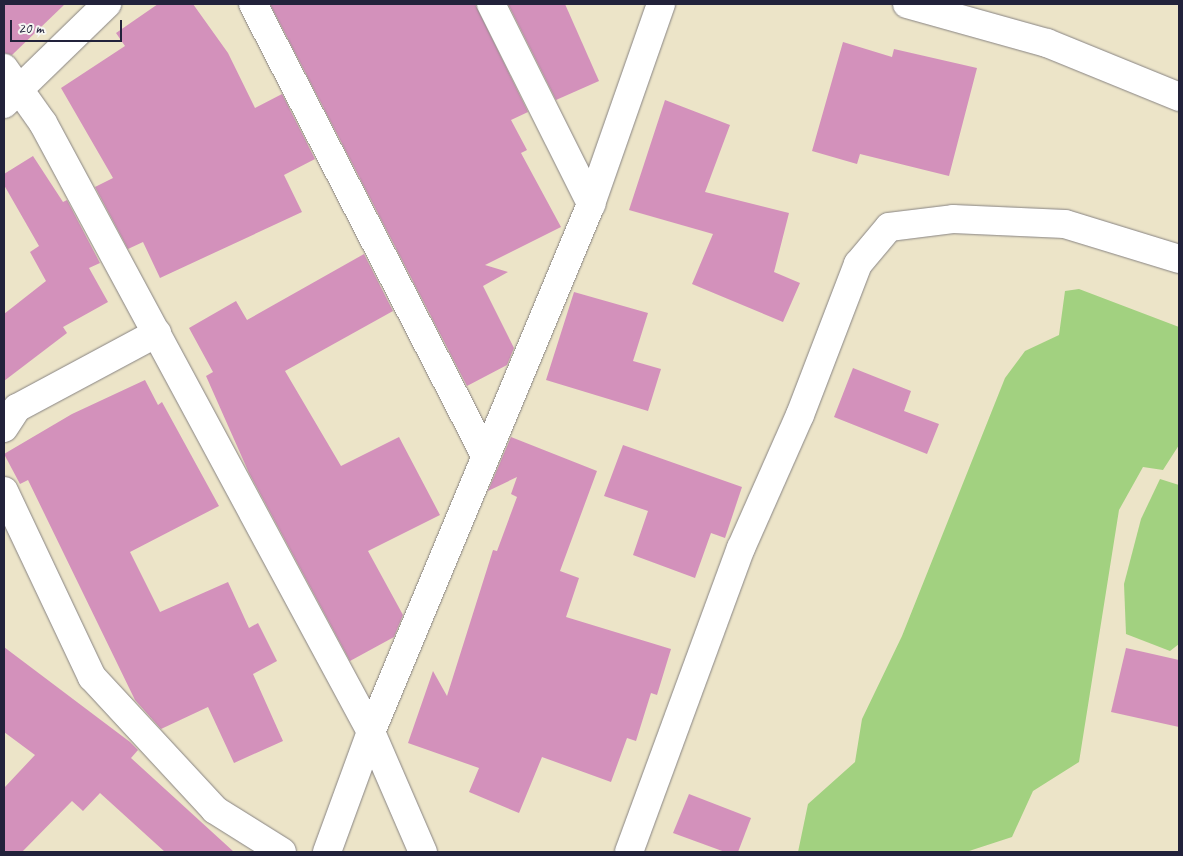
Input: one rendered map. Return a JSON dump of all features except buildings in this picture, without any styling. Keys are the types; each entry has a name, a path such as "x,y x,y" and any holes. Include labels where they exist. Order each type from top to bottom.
{"street":[{"path":"13,96 106,4"},
{"path":"253,4 485,456"},
{"path":"491,4 591,204"},
{"path":"327,852 370,732 591,204 660,4"},
{"path":"907,4 1047,43 1179,97"},
{"path":"4,68 13,96 157,333 370,732 422,852"},
{"path":"629,852 741,548 800,415 858,264 889,227 953,219 1066,224 1179,259"},
{"path":"8,411 157,333"},
{"path":"4,492 92,677 215,810 282,852"}],"green space":[{"path":"1079,289 1179,327 1179,445 1163,470 1143,467 1119,510 1079,762 1033,791 1012,837 966,852 798,852 808,804 855,762 862,719 902,636 1005,378 1025,351 1059,335 1065,291"},
{"path":"1160,479 1179,485 1179,644 1170,651 1126,634 1124,584 1141,519"}]}
